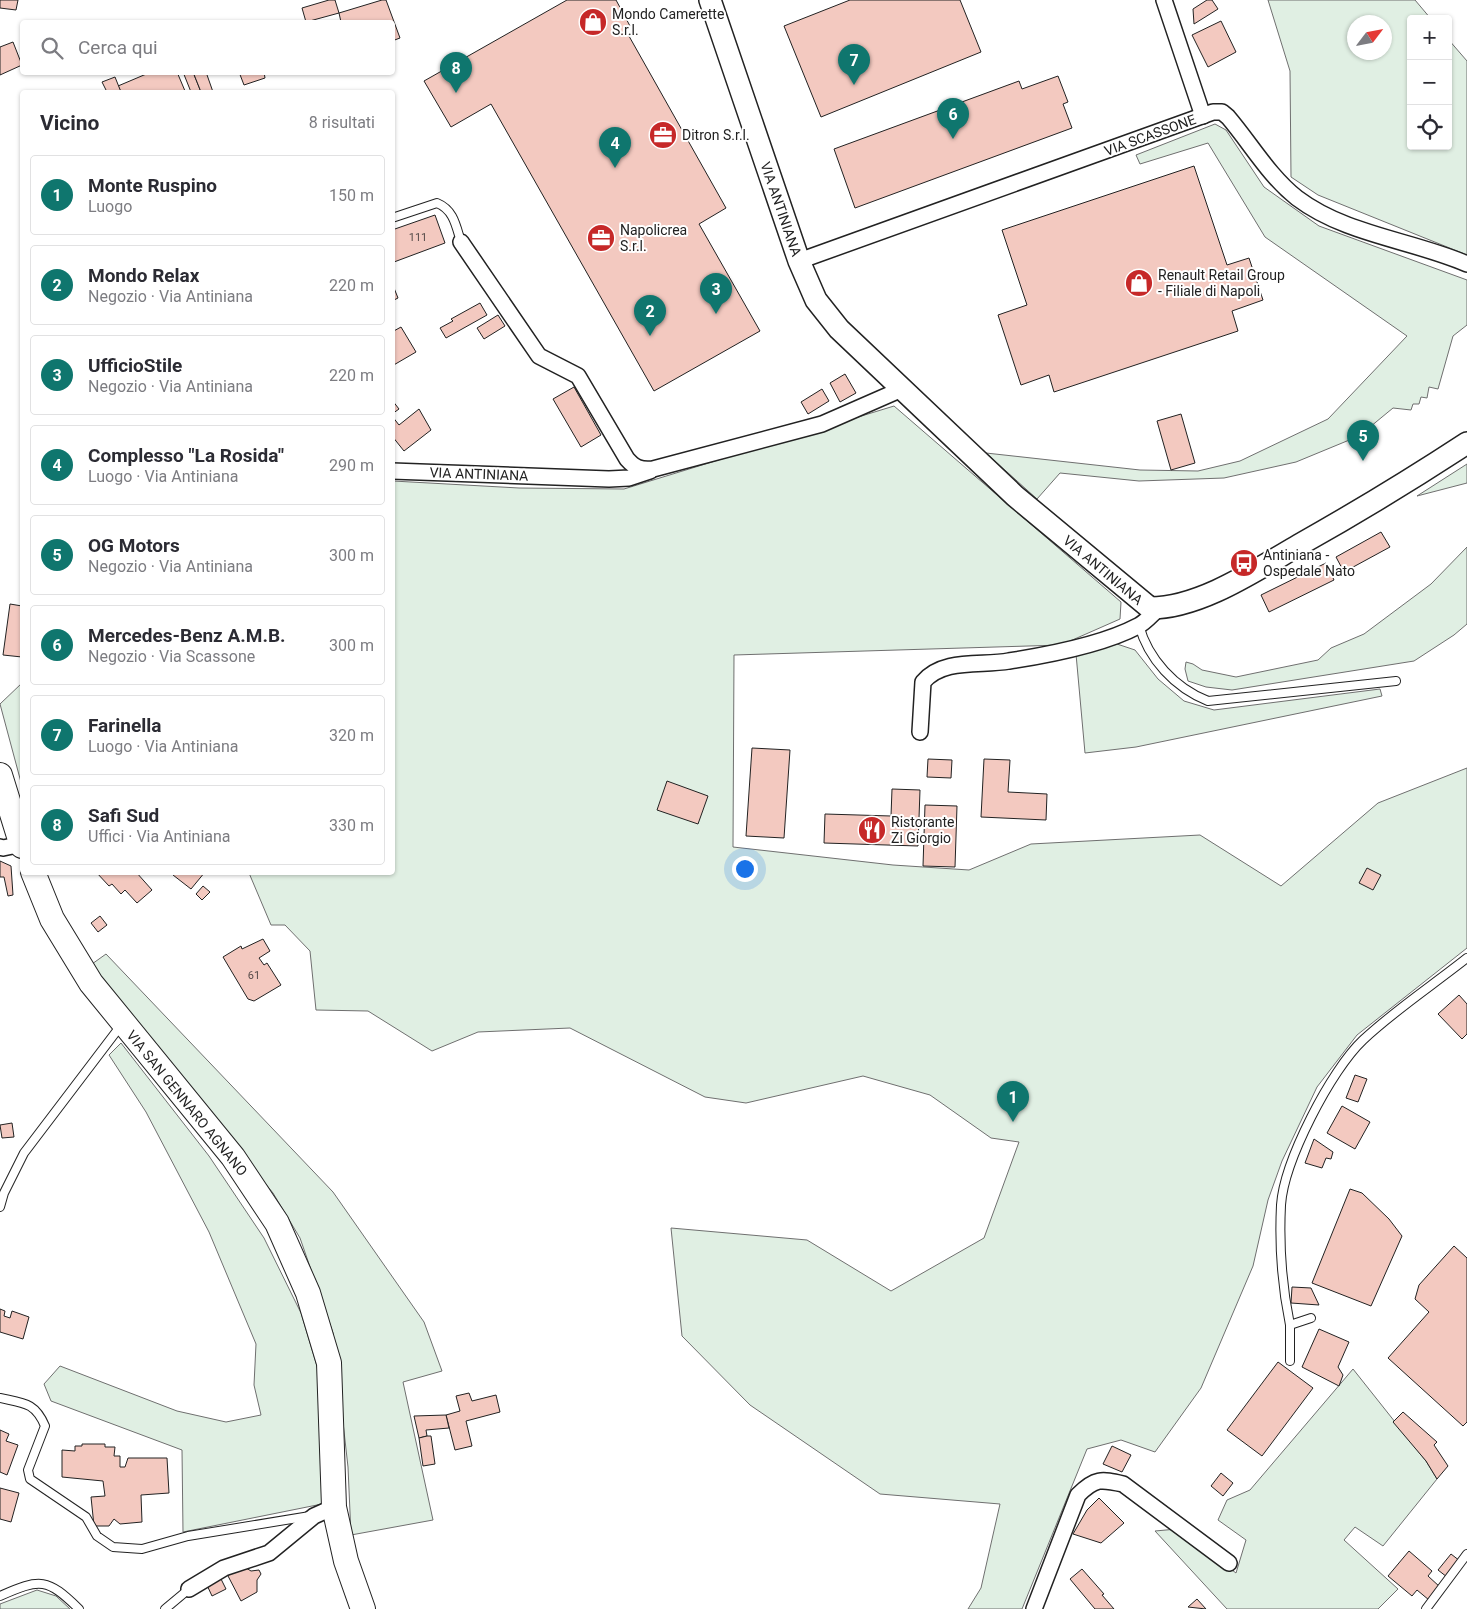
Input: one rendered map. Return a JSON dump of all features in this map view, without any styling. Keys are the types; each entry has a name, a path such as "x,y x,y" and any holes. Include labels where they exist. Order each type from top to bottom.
{"main road":[{"path":"0,775 20,839"},
{"name":"VIA SAN GENNARO AGNANO","path":"34,875 52,919 86,975 123,1023 234,1157 276,1223 308,1293 329,1363 324,1511 346,1561 363,1609"}],"street":[{"name":"VIA ANTINIANA","path":"710,0 799,261 816,300 839,329 1014,496 1143,604 1150,608 1159,608 1202,597 1248,574 1386,495 1467,443"},
{"path":"1164,0 1203,116"},
{"name":"VIA SCASSONE","path":"799,261 1213,112 1222,112 1271,172 1298,199 1314,209 1338,221 1443,254 1467,264"},
{"name":"VIA ANTINIANA","path":"461,242 539,356 578,376 626,459 634,467 641,470 653,469"},
{"name":"VIA ANTINIANA","path":"395,471 609,479 629,478 653,469 822,424 902,389"},
{"path":"920,732 923,682 938,670 950,666 1006,662 1060,652 1139,625 1159,608"},
{"path":"0,847 20,845"},
{"path":"1034,1609 1078,1495 1090,1483 1105,1480 1123,1484 1229,1563"},
{"path":"189,1589 224,1568 269,1553 324,1511"}],"lane":[{"path":"395,217 437,203 447,207 453,216 461,242"},
{"path":"1139,625 1142,638 1170,676 1194,696 1208,701 1396,681"},
{"path":"1290,1361 1290,1325 1283,1291 1281,1204 1287,1177 1316,1107 1333,1077 1362,1041 1467,958"},
{"path":"0,1207 4,1193 24,1153 123,1023"},
{"path":"1290,1325 1311,1318"},
{"path":"0,1398 30,1405 40,1414 45,1426 28,1470 30,1479 86,1516 97,1536 113,1547 142,1549 188,1536 324,1511"},
{"path":"1426,1609 1467,1554"},
{"path":"0,1596 26,1584 41,1583 58,1588 79,1609"},
{"path":"165,1609 189,1589"}],"green space":[{"path":"1268,0 1415,0 1428,15 1407,15 1407,150 1452,150 1452,44 1467,61 1467,255 1318,195 1291,177 1290,71"},
{"path":"1215,124 1226,130 1264,187 1319,226 1467,280 1467,325 1453,336 1438,389 1429,387 1427,398 1421,397 1419,404 1413,404 1411,410 1393,408 1359,436 1296,462 1224,478 1139,481 1060,473 1037,499 986,453 1140,470 1198,471 1240,461 1328,419 1407,336 1265,237 1208,143 1140,164 1136,155"},
{"path":"894,406 1121,602 1120,619 1061,645 734,655 733,847 893,865 969,870 1031,844 1200,835 1281,886 1378,803 1467,768 1467,948 1357,1035 1317,1087 1282,1161 1268,1200 1253,1266 1201,1388 1155,1452 1121,1440 1087,1449 1022,1609 968,1609 981,1588 1000,1504 880,1494 750,1405 682,1336 671,1228 807,1240 891,1291 984,1238 1019,1142 991,1138 930,1095 863,1076 746,1103 705,1097 570,1028 478,1032 432,1051 368,1011 316,1010 310,951 285,925 271,925 250,875 395,875 395,481 519,488 624,489"},
{"path":"1467,464 1467,483 1417,496"},
{"path":"1467,547 1467,624 1454,635 1414,661 1232,690 1206,687 1188,681 1185,669 1186,662 1202,670 1236,677 1318,660 1331,648 1364,634 1431,584"},
{"path":"1117,644 1135,650 1158,679 1184,701 1214,710 1380,689 1382,696 1136,747 1085,753 1076,654"},
{"path":"20,685 20,779 0,704"},
{"path":"106,954 333,1192 424,1322 442,1371 403,1382 433,1520 351,1535 348,1467 333,1333 300,1238 273,1193 131,1018 92,964"},
{"path":"121,1043 209,1156 264,1238 301,1313 319,1373 322,1504 183,1532 182,1450 51,1401 44,1384 60,1366 177,1411 226,1422 261,1415 254,1385 256,1344 209,1232 146,1112 109,1055"},
{"path":"1353,1369 1426,1461 1437,1479 1383,1546 1355,1527 1344,1540 1398,1589 1378,1609 1227,1609 1155,1531 1177,1529 1236,1573 1246,1540 1218,1520 1227,1500 1250,1490"},
{"path":"37,1590 56,1596 70,1609 0,1609 0,1604"}],"building":[{"path":"0,0 18,0 16,10 0,8"},
{"path":"335,0 339,13 313,20 305,20 302,8"},
{"path":"386,0 393,20 341,20 339,13"},
{"path":"567,0 616,0 630,26 625,29 726,208 699,224 760,331 654,391 491,104 451,127 424,81"},
{"path":"850,0 960,0 981,52 821,117 784,26"},
{"path":"1207,0 1212,0 1218,9 1194,24 1193,9"},
{"path":"1221,21 1236,52 1208,67 1192,35"},
{"path":"395,24 400,38 395,40"},
{"path":"13,42 20,60 20,66 0,75 0,47"},
{"path":"144,75 178,75 185,90 120,90 118,86"},
{"path":"184,75 194,75 200,90 190,90"},
{"path":"194,75 207,75 212,90 200,90"},
{"path":"240,75 264,75 265,78 244,85"},
{"path":"1058,76 1068,102 1063,104 1072,128 855,208 834,149 1019,81 1022,89"},
{"path":"115,77 120,90 106,90 102,82"},
{"name":"Renault Retail Group - Filiale di Napoli","path":"1194,166 1227,265 1249,258 1263,300 1232,311 1238,331 1054,392 1049,375 1021,385 998,315 1027,305 1002,230"},
{"path":"435,215 445,243 395,262 395,229"},
{"path":"480,303 487,315 446,338 440,328 453,321 451,319"},
{"path":"498,315 505,326 484,339 477,328"},
{"path":"401,327 416,352 395,364 395,330"},
{"path":"845,374 856,393 840,402 830,383"},
{"path":"574,387 601,435 581,447 553,399"},
{"path":"822,389 829,401 808,414 801,402"},
{"path":"395,404 399,409 395,412"},
{"path":"419,409 431,430 404,451 395,440 395,420 399,425"},
{"path":"1181,414 1195,463 1171,470 1157,421"},
{"path":"1381,532 1390,547 1344,572 1336,557"},
{"path":"1326,563 1334,580 1269,612 1261,595"},
{"path":"10,604 20,606 20,657 3,655"},
{"path":"752,748 790,750 784,838 746,836"},
{"path":"928,759 952,760 951,778 927,777"},
{"path":"984,759 1010,760 1008,792 1047,794 1046,820 981,817"},
{"path":"667,781 708,796 698,824 657,810"},
{"name":"Ristorante Zi Giorgio","path":"892,789 920,790 918,846 824,843 825,814 891,816"},
{"path":"925,805 957,806 955,867 923,866"},
{"path":"0,861 11,866 13,895 8,896 4,877 0,877"},
{"path":"1367,868 1381,875 1373,890 1359,883"},
{"path":"99,875 139,875 152,890 137,903 125,890 121,894 112,884 109,886"},
{"path":"173,875 203,875 191,889"},
{"path":"203,886 210,892 202,900 196,894"},
{"path":"100,916 107,925 98,932 91,923"},
{"path":"263,939 270,951 259,958 264,965 267,963 281,985 254,1001 248,999 223,957 241,946 242,949"},
{"path":"1459,995 1467,1004 1467,1034 1462,1039 1438,1014"},
{"path":"1355,1075 1367,1079 1358,1102 1346,1098"},
{"path":"1342,1106 1370,1122 1355,1149 1327,1133"},
{"path":"12,1123 14,1137 2,1138 0,1125"},
{"path":"1314,1139 1333,1152 1331,1159 1326,1158 1322,1168 1305,1163"},
{"path":"1350,1189 1362,1193 1389,1219 1402,1236 1371,1306 1312,1283"},
{"path":"1454,1246 1467,1258 1467,1422 1463,1426 1388,1358 1429,1312 1415,1299 1419,1285"},
{"path":"1292,1287 1311,1288 1319,1305 1291,1303"},
{"path":"0,1309 5,1311 4,1316 10,1318 12,1311 29,1317 23,1339 0,1332"},
{"path":"1319,1329 1349,1342 1338,1367 1343,1375 1339,1386 1302,1367"},
{"path":"1278,1362 1313,1388 1262,1456 1227,1430"},
{"path":"469,1393 472,1401 496,1395 500,1412 466,1421 472,1446 455,1450 446,1415 460,1411 456,1396"},
{"path":"1403,1412 1437,1442 1434,1445 1448,1466 1437,1479 1426,1461 1393,1422"},
{"path":"446,1415 449,1428 426,1430 427,1436 419,1438 414,1416"},
{"path":"0,1430 9,1434 6,1441 18,1445 7,1475 0,1472"},
{"path":"431,1436 435,1464 423,1466 419,1438"},
{"path":"82,1444 105,1444 105,1447 115,1447 114,1456 120,1456 120,1467 125,1467 128,1458 167,1458 169,1493 141,1495 142,1522 120,1524 114,1519 109,1526 94,1526 91,1497 105,1496 103,1481 62,1477 62,1450 75,1451 75,1446 82,1446"},
{"path":"1112,1446 1131,1455 1122,1472 1103,1464"},
{"path":"1221,1473 1233,1483 1223,1496 1211,1486"},
{"path":"0,1488 19,1493 11,1522 0,1519"},
{"path":"1099,1498 1124,1523 1101,1543 1073,1534 1087,1510"},
{"path":"1409,1551 1432,1571 1428,1576 1440,1587 1429,1600 1417,1590 1412,1596 1388,1576"},
{"path":"1451,1554 1460,1561 1447,1577 1438,1570"},
{"path":"243,1566 251,1571 259,1570 261,1574 257,1580 257,1592 241,1601 227,1574"},
{"path":"1082,1569 1104,1594 1102,1595 1114,1609 1095,1609 1070,1579"},
{"path":"220,1577 226,1589 212,1596 206,1583"},
{"path":"1197,1599 1206,1609 1188,1607"}],"place":[{"name":"Mondo Camerette S.r.l.","path":"593,22"},
{"name":"Farinella","path":"854,85"},
{"name":"Safi Sud","path":"456,93"},
{"name":"Ditron S.r.l.","path":"663,135"},
{"name":"Mercedes-Benz A.M.B.","path":"953,139"},
{"name":"Complesso \"La Rosida\"","path":"615,168"},
{"name":"Napolicrea S.r.l.","path":"601,238"},
{"name":"Renault Retail Group - Filiale di Napoli","path":"1139,283"},
{"name":"UfficioStile","path":"716,314"},
{"name":"Mondo Relax","path":"650,336"},
{"name":"OG Motors","path":"1363,461"},
{"name":"Antiniana - Ospedale Nato","path":"1244,563"},
{"name":"Ristorante Zi Giorgio","path":"872,830"},
{"name":"Monte Ruspino","path":"1013,1122"}]}
